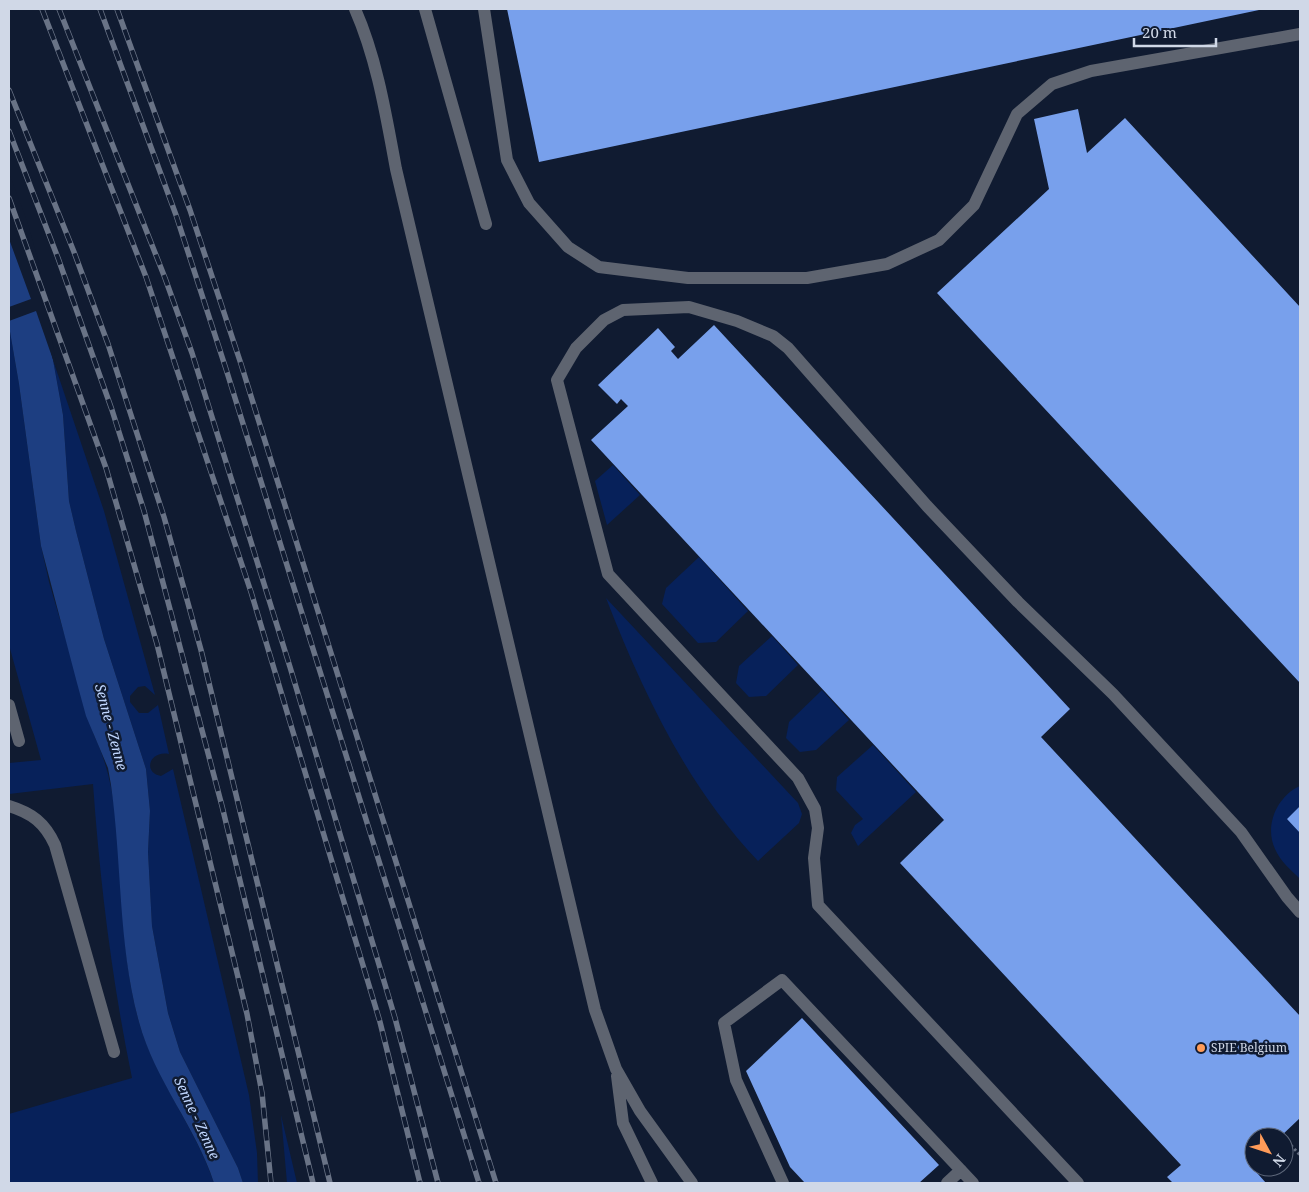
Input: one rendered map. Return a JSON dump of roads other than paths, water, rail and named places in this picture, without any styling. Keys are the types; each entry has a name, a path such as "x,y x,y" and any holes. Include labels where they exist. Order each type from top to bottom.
{"lane":[{"path":"355,9 379,83 398,178 595,1010 616,1069 640,1111 692,1183"},
{"path":"425,9 486,224"},
{"path":"484,9 507,160 529,202 568,247 599,267 688,278 807,278 887,264 939,240 974,206 1017,114 1052,84 1091,71 1300,34"},
{"path":"1078,1183 818,905 814,858 818,828 815,809 798,778 608,574 557,380 576,348 604,320 623,310 689,307 737,321 773,336 788,348 927,506 1011,595 1113,694 1241,832 1287,897 1300,912"},
{"path":"9,705 19,741"},
{"path":"9,806 23,810 40,821 55,844 114,1052"},
{"path":"783,1183 736,1080 724,1023 782,980 973,1183"},
{"path":"616,1069 623,1123 652,1183"},
{"path":"947,1183 960,1170"}],"water":[{"name":"Senne - Zenne","path":"9,175 53,360 63,415 69,501 104,639 146,769 150,811 148,852 152,926 168,1013 180,1052 238,1168 243,1183 214,1183 197,1143 146,1044 132,993 127,963 114,814 108,768 86,716 41,546 19,384 9,326"}],"railway":[{"path":"42,9 146,277 251,592 380,1022 420,1183"},
{"path":"59,9 165,278 192,353 290,667 395,1018 438,1183"},
{"path":"100,9 176,215 226,369 479,1183"},
{"path":"117,9 190,210 241,364 496,1183"},
{"path":"9,90 74,252 108,344 164,517 201,650 330,1183"},
{"path":"9,131 58,258 112,410 144,511 222,806 313,1183"},
{"path":"9,198 106,468 157,644 247,1014 262,1093 271,1183"}],"place":[{"name":"SPIE Belgium","path":"1201,1048"}]}
